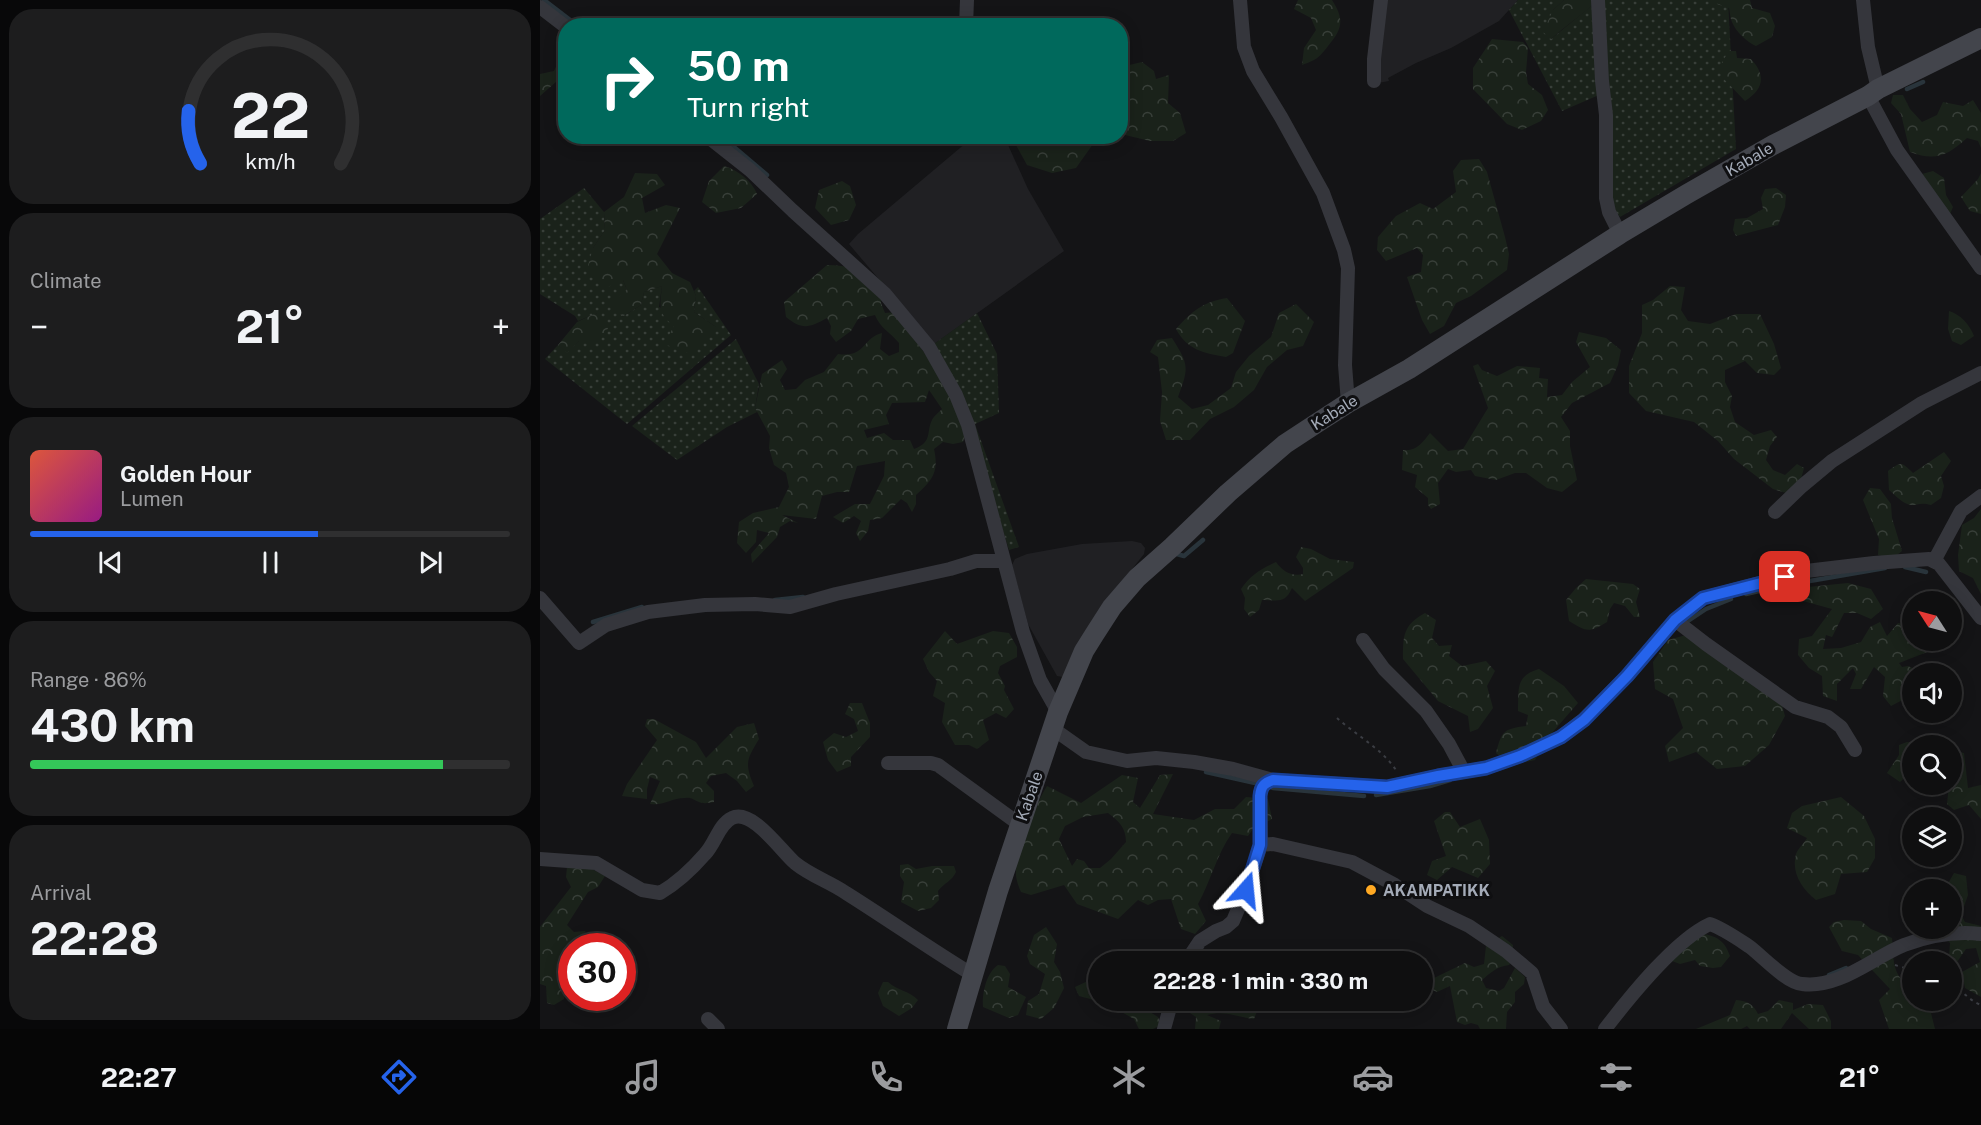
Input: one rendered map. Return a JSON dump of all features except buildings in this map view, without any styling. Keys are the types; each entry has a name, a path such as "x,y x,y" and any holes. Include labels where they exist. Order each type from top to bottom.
{"street":[{"path":"966,18 967,0"},
{"path":"1240,0 1244,47 1253,71 1323,194 1344,250 1348,268 1345,365 1348,403"},
{"path":"1374,81 1374,59 1381,0"},
{"path":"1599,0 1602,81 1606,115 1606,198 1609,212 1620,234"},
{"path":"1863,0 1873,92 1897,150 1981,268"},
{"path":"540,7 558,21"},
{"name":"Kabale","path":"957,1029 1019,824 1055,720 1084,651 1112,607 1137,578 1228,493 1285,444 1348,403 1408,369 1620,234 1773,145 1981,38"},
{"path":"717,144 750,170 885,294 929,347 956,395 968,425 1030,651 1055,720 1086,752 1127,761 1156,758 1194,762 1233,769 1273,780 1387,787 1486,768 1520,756 1561,737 1584,720 1627,676 1675,620 1703,598 1806,571 1929,559 1939,564 1981,618"},
{"path":"1775,512 1823,467 1879,429 1922,403 1981,373"},
{"path":"1934,561 1961,511 1981,496"},
{"path":"540,598 579,643 606,625 648,612 705,605 755,604 790,607 976,561 1004,561"},
{"path":"1675,620 1795,707 1828,717 1841,727 1855,750"},
{"path":"1363,640 1384,669 1426,711 1449,744 1464,772"},
{"path":"888,763 938,765 1019,824"},
{"path":"1193,951 1200,941 1233,921 1246,890 1260,845 1261,788 1265,783 1273,780"},
{"path":"540,859 596,863 642,890 660,893 677,883 706,853 731,818 741,816 751,818 796,864 844,891 973,975"},
{"path":"1260,845 1273,844 1352,862 1395,885 1427,906 1468,926 1506,951 1532,974 1543,1006 1562,1029"},
{"path":"1605,1029 1628,999 1667,957 1701,928 1710,924 1749,946 1791,980 1801,984 1822,983 1846,975 1903,945 1933,936 1981,934"},
{"path":"1164,1029 1169,1011"}],"path":[{"path":"1337,718 1390,762 1402,784"},
{"path":"1962,991 1969,1000 1981,1005"}],"shaded area":[{"path":"1384,0 1518,0 1499,21 1451,48 1388,78 1389,81 1378,83"},
{"path":"965,144 1008,144 1028,189 1064,251 934,344 849,244"},
{"path":"1132,541 1141,543 1145,548 1144,554 1116,589 1063,677 1057,676 1028,624 1012,565 1015,559 1027,554 1082,544"}],"green space":[{"path":"1298,0 1332,0 1340,19 1339,29 1325,50 1311,62 1302,65 1304,48 1316,30 1311,18 1294,9"},
{"path":"1518,0 1564,0 1553,10 1551,39 1595,3 1599,95 1562,111 1509,10"},
{"path":"1564,0 1598,0 1551,39 1543,32 1553,10"},
{"path":"1603,0 1728,0 1736,149 1620,217 1613,208"},
{"path":"1705,0 1750,0 1752,8 1770,13 1775,26 1772,37 1756,46 1736,29 1731,20 1729,8"},
{"path":"1492,39 1523,42 1528,48 1526,72 1528,84 1542,95 1548,110 1541,121 1522,130 1507,124 1473,89 1473,68"},
{"path":"1729,51 1736,51 1737,58 1751,59 1761,76 1756,92 1745,101 1721,76 1722,62"},
{"path":"558,62 558,80 540,96 540,74 554,71"},
{"path":"1142,62 1154,71 1156,79 1169,75 1168,103 1180,113 1186,133 1173,141 1150,141 1128,136 1128,65"},
{"path":"1893,95 1903,95 1910,109 1922,122 1937,115 1943,102 1963,106 1973,100 1981,113 1981,148 1978,141 1967,138 1954,149 1941,155 1927,156 1910,152 1901,114 1891,103"},
{"path":"1015,144 1093,144 1076,168 1052,173 1027,165"},
{"path":"1479,159 1487,172 1505,237 1509,254 1507,270 1471,296 1456,303 1444,326 1430,334 1422,320 1407,277 1421,272 1423,255 1417,248 1386,261 1377,250 1378,237 1396,216 1420,203 1433,209 1456,192 1453,171 1461,160"},
{"path":"724,166 744,177 757,194 741,208 716,213 702,202 709,181"},
{"path":"1933,171 1944,178 1946,195 1953,207 1950,214 1922,174"},
{"path":"635,173 657,174 665,185 642,198 645,213 666,205 680,208 657,254 672,273 690,282 696,296 694,312 716,327 703,342 688,353 664,344 674,326 662,313 662,286 644,292 641,305 622,317 612,302 627,290 623,280 608,287 587,269 593,248 605,230 604,212 624,197"},
{"path":"1981,173 1981,214 1970,211 1961,197"},
{"path":"842,181 850,186 856,205 849,220 831,225 815,208 819,190"},
{"path":"584,188 604,212 605,230 593,248 623,280 627,290 622,317 641,305 644,292 662,286 659,307 716,327 694,312 696,296 694,291 698,287 731,335 627,424 545,359 558,345 567,352 579,341 595,341 597,313 578,321 575,316 540,294 540,219"},
{"path":"1776,188 1786,195 1785,207 1778,225 1736,236 1733,230 1735,219 1747,218 1763,209 1761,198 1765,189"},
{"path":"827,265 856,269 882,281 881,303 885,313 895,312 948,386 965,434 963,442 953,444 943,442 934,449 935,470 927,485 916,495 916,504 912,512 907,503 901,499 882,518 870,520 868,531 860,541 856,533 861,521 854,516 843,523 833,517 855,504 870,504 884,476 885,461 857,466 849,492 822,496 816,519 782,515 798,523 790,521 780,527 777,537 752,563 751,554 769,533 757,530 756,542 746,553 737,543 739,522 753,513 779,507 789,487 786,473 774,465 769,448 770,436 755,408 762,374 782,360 787,369 780,380 785,390 796,389 805,380 824,372 838,354 854,353 882,333 880,349 889,356 899,352 899,343 882,327 875,315 858,319 851,331 836,342 830,334 831,326 827,318 810,326 801,326 786,317 784,302","holes":["929,390 942,409 932,420 924,443 914,449 910,440 893,440 884,433 867,438 864,430 889,424 886,415 892,403 925,402"]},
{"path":"1670,286 1685,287 1681,310 1688,321 1710,324 1736,314 1760,314 1774,344 1781,368 1774,375 1757,373 1745,361 1725,370 1725,382 1732,396 1730,407 1735,422 1754,435 1771,430 1777,437 1770,446 1766,460 1773,470 1785,475 1797,464 1804,468 1801,479 1786,493 1773,489 1734,459 1718,441 1694,422 1646,411 1629,393 1629,366 1642,333 1642,305 1653,300"},
{"path":"1227,298 1245,321 1233,353 1226,357 1210,354 1185,342 1176,329 1193,312 1205,305"},
{"path":"1296,304 1314,322 1303,346 1287,350 1267,367 1254,390 1234,407 1210,419 1190,440 1166,440 1160,421 1162,392 1158,357 1150,352 1157,340 1172,338 1182,354 1186,366 1178,397 1192,409 1208,405 1231,388 1236,372 1249,356 1271,337 1279,313"},
{"path":"1949,311 1964,320 1974,336 1961,345 1952,341 1948,329"},
{"path":"596,313 603,317 608,329 595,341 579,341 567,353 558,345 577,322"},
{"path":"977,313 997,354 999,413 975,424 1019,547 1009,550 971,425 934,344"},
{"path":"1579,332 1606,338 1621,350 1618,365 1610,383 1572,403 1561,417 1570,431 1570,446 1577,480 1562,492 1547,488 1526,473 1515,473 1496,480 1475,476 1471,470 1456,472 1448,469 1438,483 1440,504 1431,509 1428,505 1428,498 1415,487 1417,475 1402,470 1403,450 1415,448 1430,433 1448,451 1463,449 1488,408 1473,366 1478,364 1482,370 1497,376 1517,366 1540,368 1539,378 1548,379 1547,397 1562,395 1572,382 1590,367 1576,342"},
{"path":"736,339 759,384 755,408 757,412 727,427 677,460 632,426"},
{"path":"1944,452 1951,461 1941,476 1944,486 1941,498 1931,505 1908,504 1889,490 1888,471 1901,464 1913,473"},
{"path":"1870,488 1880,489 1891,504 1892,518 1902,551 1892,559 1878,555 1879,539 1863,500"},
{"path":"1981,509 1981,594 1973,578 1959,571 1958,555 1962,525 1974,518"},
{"path":"1301,547 1311,549 1330,559 1354,562 1353,568 1305,601 1292,588 1284,599 1262,600 1259,610 1250,617 1244,609 1245,598 1241,589 1244,584 1256,573 1276,562 1288,572 1295,575 1303,574 1303,568 1296,557"},
{"path":"1586,579 1633,584 1640,589 1636,602 1640,617 1634,617 1625,606 1614,603 1607,622 1596,628 1584,629 1569,621 1566,600"},
{"path":"1848,583 1871,589 1883,609 1871,619 1857,613 1844,613 1832,637 1826,635 1823,649 1841,648 1861,642 1870,627 1880,622 1887,636 1898,623 1902,624 1902,651 1930,651 1899,663 1902,667 1902,700 1891,706 1883,696 1885,677 1874,667 1861,689 1850,689 1856,674 1853,668 1837,684 1837,701 1823,696 1822,676 1809,668 1798,655 1799,639 1812,636 1832,609 1803,601 1802,592 1808,587"},
{"path":"1425,613 1436,620 1432,638 1439,646 1452,645 1449,656 1462,666 1486,661 1495,671 1487,686 1493,708 1478,729 1470,732 1468,716 1438,701 1403,659 1403,644 1408,627"},
{"path":"945,631 957,644 993,631 1009,633 1017,647 1017,657 1000,666 998,673 1014,709 1006,718 996,713 983,720 989,740 977,749 969,745 955,745 942,722 945,703 933,696 937,681 929,672 923,659"},
{"path":"1697,632 1782,705 1785,716 1769,745 1745,766 1717,769 1696,752 1669,762 1665,746 1683,728 1673,699 1655,689 1653,662 1668,640"},
{"path":"1539,669 1564,686 1578,703 1551,734 1535,760 1510,762 1496,753 1498,746 1505,732 1512,728 1526,726 1528,715 1518,711 1520,684 1526,675"},
{"path":"850,703 862,703 870,723 870,737 851,757 851,766 837,772 828,760 823,742 834,733 846,737 858,731 854,719 845,714"},
{"path":"647,719 654,719 696,742 706,758 737,727 754,723 759,739 748,761 748,766 754,786 746,792 726,773 711,776 706,783 714,791 714,802 702,803 687,798 650,804 660,781 650,777 647,799 622,796 627,784 657,740 645,726"},
{"path":"1902,744 1902,780 1900,782 1887,773 1899,755 1899,745"},
{"path":"1962,753 1964,753 1968,788 1981,785 1981,819 1969,805 1950,807 1947,804 1948,795 1962,795"},
{"path":"1173,774 1153,814 1194,820 1215,809 1234,809 1246,797 1268,799 1272,819 1253,829 1248,836 1232,833 1227,841 1198,904 1206,921 1195,934 1181,929 1171,899 1158,900 1148,905 1138,900 1118,919 1077,904 1064,885 1031,895 1021,892 1016,876 1019,853 1032,816 1047,786 1081,803 1122,775 1138,778 1133,802 1140,808 1160,775","holes":["1108,813 1119,822 1126,842 1100,868 1089,868 1084,861 1077,859 1072,866 1059,839 1065,826 1083,817"]},
{"path":"1841,797 1864,816 1875,839 1875,858 1867,872 1841,874 1835,894 1816,900 1802,886 1795,868 1796,854 1807,838 1787,828 1792,813 1802,806"},
{"path":"1445,812 1450,812 1460,827 1480,819 1489,840 1490,864 1478,878 1452,867 1437,880 1427,875 1432,861 1446,856 1434,821"},
{"path":"908,864 916,869 954,866 956,872 938,891 939,900 931,908 918,911 901,902 904,882 900,876 900,865"},
{"path":"567,867 592,869 605,876 598,887 588,892 567,925 574,932 585,931 586,933 558,933 558,1003 554,1005 547,1003 546,986 540,984 540,927 571,887 566,877"},
{"path":"1954,873 1966,876 1968,895 1962,912 1962,879 1951,879"},
{"path":"1962,917 1965,922 1981,926 1981,997 1965,988 1962,972 1980,962 1976,948 1966,949 1962,955 1962,951 1949,951 1950,943 1946,939 1962,939"},
{"path":"1861,921 1871,929 1892,938 1895,966 1902,980 1902,1011 1930,1011 1935,1029 1889,1029 1879,1000 1890,989 1858,955 1842,951 1829,927 1834,922"},
{"path":"1046,927 1057,944 1054,962 1060,972 1064,988 1054,1008 1041,1019 1026,1015 1028,1001 1039,994 1045,974 1030,964 1027,956 1034,935"},
{"path":"1704,934 1721,941 1728,951 1730,956 1721,967 1700,966 1695,960 1680,964 1672,961 1681,949"},
{"path":"1502,936 1513,945 1512,961 1509,965 1491,972 1482,980 1486,988 1499,991 1504,988 1515,968 1525,977 1524,984 1515,992 1515,1002 1507,1012 1506,1029 1480,1029 1478,1025 1471,1023 1465,1025 1457,1022 1450,986 1437,992 1433,990 1433,979 1465,963 1474,967 1484,964 1486,946"},
{"path":"998,965 1005,966 1010,974 1008,987 1026,997 1018,1015 1009,1018 983,1007 986,984 990,973"},
{"path":"1088,981 1088,998 1079,996 1075,987"},
{"path":"883,982 888,982 918,1000 912,1008 899,1016 883,1006 878,993"},
{"path":"1736,1000 1750,1004 1758,1014 1768,1011 1779,1000 1793,1003 1793,1010 1808,1004 1823,1005 1831,1021 1831,1029 1809,1029 1792,1013 1781,1029 1750,1029 1747,1026 1741,1029 1696,1029 1730,1015"},
{"path":"1120,1011 1148,1011 1158,1017 1161,1025 1153,1029 1139,1029 1134,1019"},
{"path":"1187,1011 1257,1011 1254,1019 1225,1014 1207,1015 1221,1021 1219,1029 1195,1029 1196,1017"}],"waterway":[{"path":"544,0 568,18"},
{"path":"1907,89 1923,82"},
{"path":"730,144 767,175"},
{"path":"1173,553 1184,556 1203,540"},
{"path":"1905,567 1926,572"},
{"path":"1746,594 1885,568"},
{"path":"775,600 803,597"},
{"path":"1688,621 1706,609 1731,599"},
{"path":"593,622 642,607"},
{"path":"1206,772 1255,783"},
{"path":"1376,795 1430,786 1450,780"},
{"path":"1273,788 1364,796"},
{"path":"1829,975 1846,968"}],"place":[{"name":"AKAMPATIKK","path":"1371,890"}],"route":[{"path":"1246,890 1262,834 1260,796 1261,788 1265,783 1273,780 1387,787 1486,768 1520,756 1561,737 1584,720 1627,676 1675,620 1703,598 1785,577"}]}
